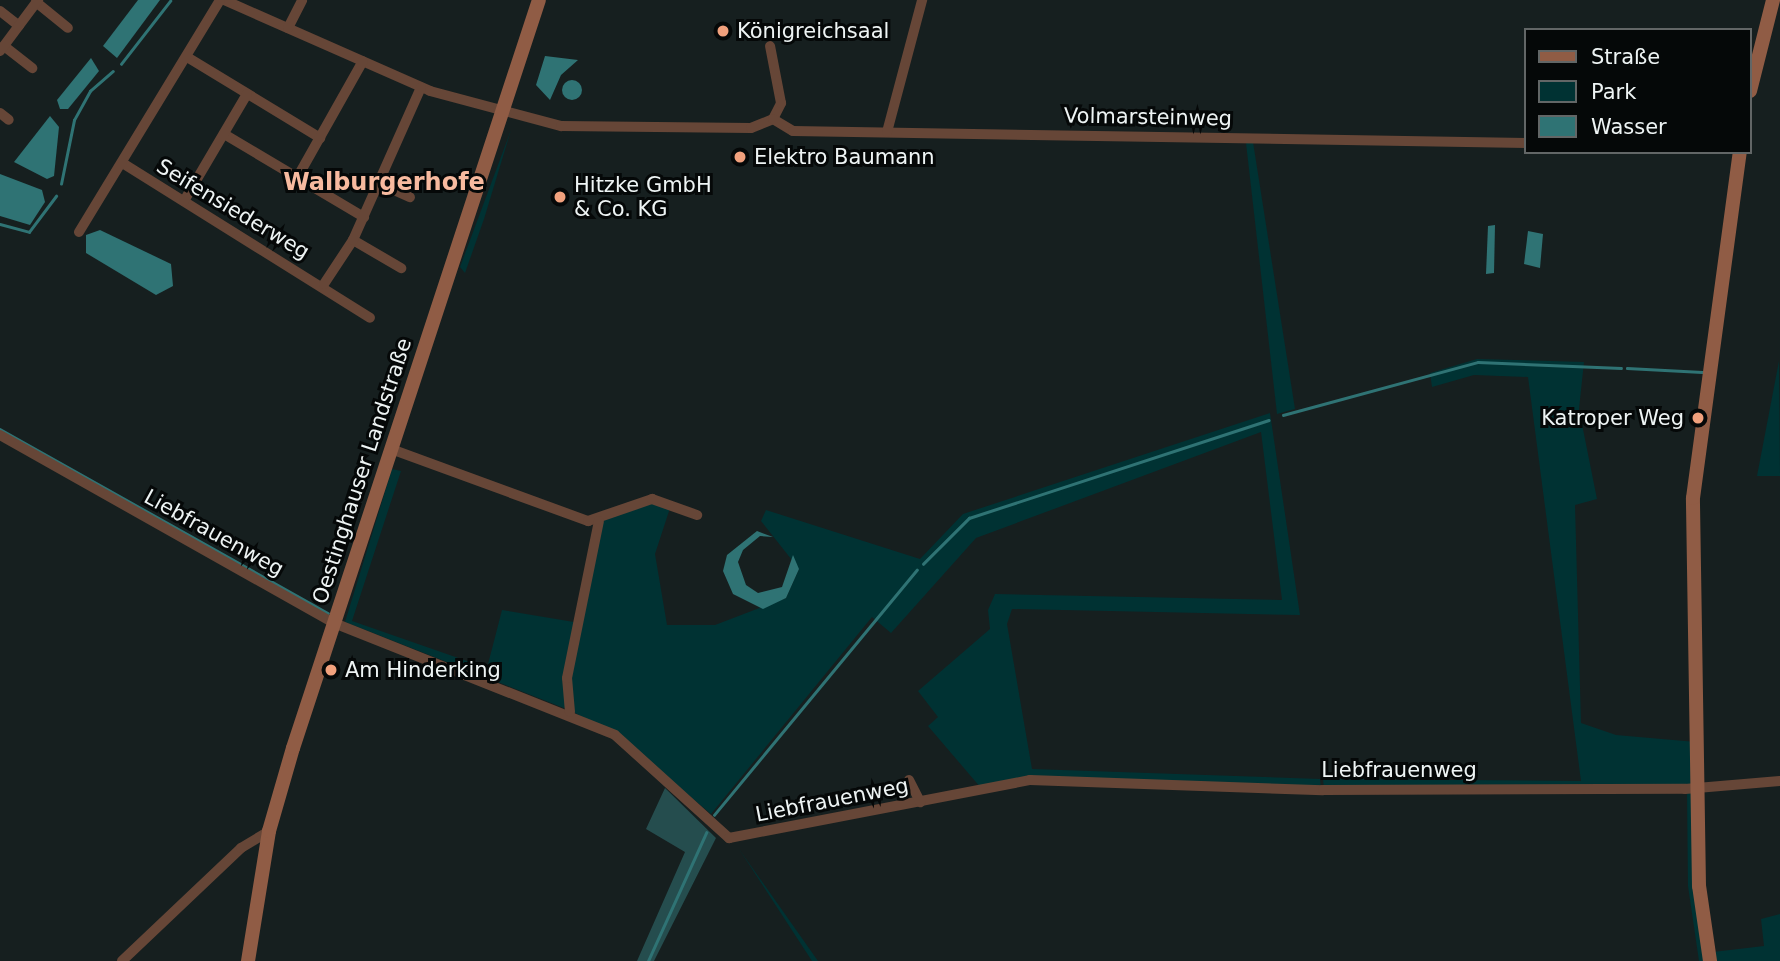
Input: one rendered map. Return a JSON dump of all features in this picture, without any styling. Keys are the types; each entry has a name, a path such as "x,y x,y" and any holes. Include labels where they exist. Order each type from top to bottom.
{"street":[{"path":"222,0 421,87 561,126 751,128 773,119 781,103 770,46"},
{"name":"Seifensiederweg","path":"79,232 124,164 222,0"},
{"path":"288,28 302,0"},
{"name":"Oestinghauser Landstraße","path":"248,961 269,831 334,623 505,111 539,0"},
{"path":"887,132 922,0"},
{"path":"1752,83 1773,0"},
{"path":"32,68 2,48 37,1 68,28"},
{"path":"0,11 19,26"},
{"path":"187,57 320,138"},
{"path":"297,178 363,61"},
{"name":"Seifensiederweg","path":"370,318 325,291 324,284 353,240 421,87"},
{"path":"184,201 247,94"},
{"name":"Volmarsteinweg","path":"773,119 793,131 1524,144"},
{"path":"224,134 364,217"},
{"path":"1710,961 1699,886 1693,498 1740,154"},
{"name":"Seifensiederweg","path":"124,164 324,284"},
{"path":"378,183 410,197"},
{"path":"353,240 401,268"},
{"name":"Liebfrauenweg","path":"0,435 334,623 570,712 615,735 729,838 1030,780 1323,790 1698,788 1780,781"},
{"path":"391,449 599,521 652,499 697,515"},
{"path":"570,712 567,678 599,521"},
{"path":"909,780 920,802"},
{"path":"122,961 241,848 269,831"}],"green space":[{"path":"511,130 484,219 465,273 460,267"},
{"path":"1253,142 1295,409 1277,414 1246,143"},
{"path":"1477,359 1584,362 1579,409 1597,499 1575,505 1581,723 1616,735 1696,742 1696,787 1324,789 1323,779 1581,781 1528,377 1474,375 1432,387 1430,373"},
{"path":"1779,361 1780,476 1757,476"},
{"path":"1270,413 1300,615 1012,609 1007,624 1032,769 1320,779 1321,789 1029,778 981,788 928,726 938,717 918,691 990,629 988,610 995,594 1282,600 1261,432 976,538 891,633 872,617 711,814 615,733 571,711 568,677 600,522 640,502 671,505 655,554 667,625 715,625 786,598 799,569 761,521 766,510 920,559 963,514"},
{"path":"392,469 401,471 352,621 487,668 502,610 580,623 566,677 569,710 345,622"},
{"path":"1696,789 1709,961 1699,961 1688,886 1687,791"},
{"path":"739,849 818,961 812,961"},
{"path":"1780,914 1780,961 1714,961 1713,952 1764,946 1761,919"}],"shaded area":[{"path":"665,788 716,838 654,961 637,961 685,852 646,829"}],"water":[{"path":"138,0 160,0 117,58 103,46"},
{"path":"545,56 578,60 561,75 550,100 536,85"},
{"path":"91,58 99,71 68,109 60,109 57,100"},
{"path":"572,80 579,83 582,90 579,97 572,100 565,97 562,90 565,83"},
{"path":"50,116 59,127 54,176 47,179 14,162"},
{"path":"0,174 42,190 45,202 30,225 0,216"},
{"path":"1495,225 1494,273 1486,274 1488,226"},
{"path":"100,230 171,264 173,286 156,295 86,253 86,235"},
{"path":"1528,231 1543,234 1540,268 1524,264"},
{"path":"757,531 773,537 760,536 743,550 738,562 746,585 758,593 782,587 793,555 799,569 786,598 763,609 733,594 723,571 727,555"}],"waterway":[{"path":"121,64 170,1"},
{"path":"61,184 74,120 90,91 113,71"},
{"path":"0,224 29,232 56,196"},
{"path":"1283,415 1478,362 1621,368"},
{"path":"1627,368 1702,372"},
{"path":"923,564 969,518 1268,420"},
{"path":"0,429 328,613"},
{"path":"714,815 917,570"},
{"path":"648,961 706,833"}],"place":[{"name":"Königreichsaal","path":"723,31"},
{"name":"Elektro Baumann","path":"740,157"},
{"name":"Hitzke GmbH & Co. KG","path":"560,197"},
{"name":"Katroper Weg","path":"1698,418"},
{"name":"Am Hinderking","path":"331,670"}],"district":[{"name":"Walburgerhofe","path":"384,183"}]}
